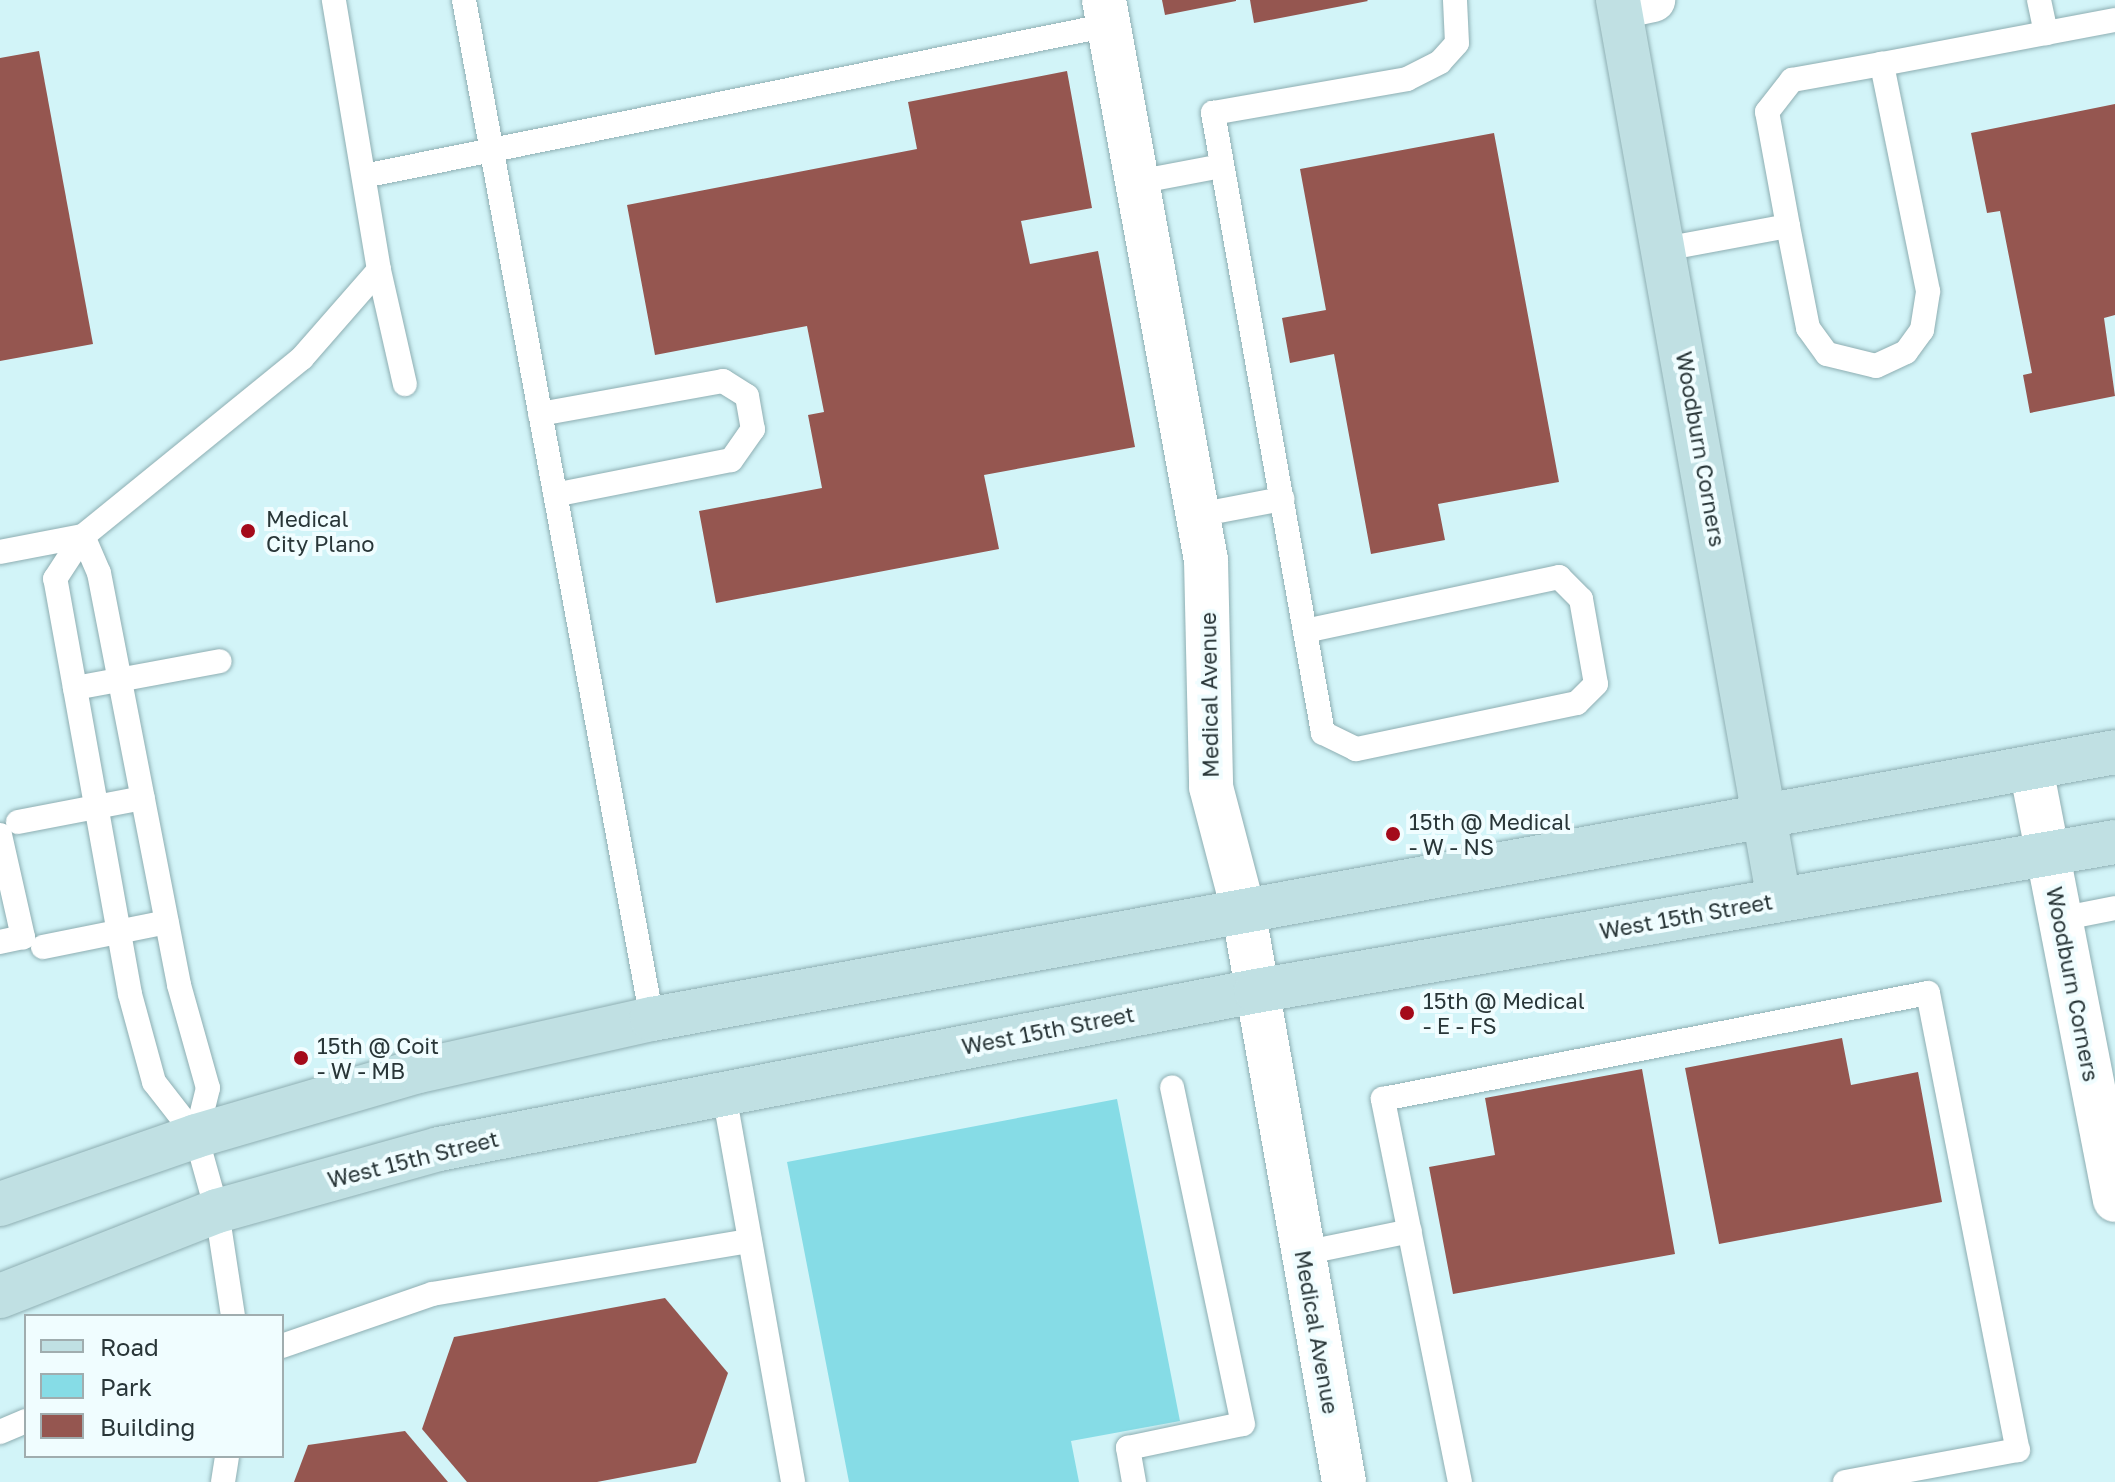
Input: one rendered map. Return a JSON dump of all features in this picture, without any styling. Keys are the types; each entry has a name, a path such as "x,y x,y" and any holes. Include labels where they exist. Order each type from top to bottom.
{"main road":[{"name":"Woodburn Corners","path":"1630,2 1664,249 1767,813 1779,900"},
{"path":"0,1204 196,1136 419,1071 652,1019 1767,813 2115,752"},
{"name":"West 15th Street","path":"0,1296 217,1211 439,1149 1256,991 2115,842"}],"street":[{"name":"Medical Avenue","path":"1106,13 1206,560 1211,787 1243,909 1344,1482"},
{"name":"Woodburn Corners","path":"2031,768 2114,1194"}],"lane":[{"path":"334,0 379,270 405,384"},
{"path":"464,0 652,1019"},
{"path":"1305,631 1559,577 1581,599 1596,684 1577,703 1356,749 1323,733 1213,113 1407,79 1440,62 1457,43 1455,0"},
{"path":"2039,0 2046,33"},
{"path":"364,176 1106,13"},
{"path":"1882,64 1928,291 1922,330 1906,352 1876,366 1827,354 1808,328 1767,112 1792,80 2115,20"},
{"path":"1137,182 1222,166"},
{"path":"1664,249 1788,226"},
{"path":"233,1314 217,1211 196,1136 154,1082 118,932 55,579 83,536 302,358 379,270"},
{"path":"540,414 723,381 747,396 753,429 731,460 555,495"},
{"path":"1198,515 1282,499"},
{"path":"0,552 83,536"},
{"path":"83,536 99,573 167,922 208,1088 196,1136"},
{"path":"75,688 220,661"},
{"path":"0,942 23,937 9,829 143,798"},
{"path":"2060,919 2115,908"},
{"path":"43,947 167,922"},
{"path":"1460,1482 1383,1099 1928,993 2018,1450 1845,1482"},
{"path":"1134,1482 1128,1448 1243,1424 1172,1087"},
{"path":"724,1094 793,1482"},
{"path":"1303,1253 1410,1231"},
{"path":"284,1345 432,1294 750,1241"},
{"path":"0,1432 24,1422"},
{"path":"223,1482 227,1458"}],"green space":[{"path":"1117,1099 1180,1421 1071,1441 1079,1482 849,1482 787,1162"}],"building":[{"path":"1162,0 1236,0 1236,1 1165,15"},
{"path":"1250,0 1367,0 1368,1 1254,23"},
{"path":"39,51 93,344 0,361 0,58"},
{"path":"1067,71 1092,208 1021,221 1030,264 1098,251 1135,447 984,475 999,549 716,603 699,511 822,488 808,415 824,412 807,326 655,355 627,205 917,149 908,102"},
{"path":"2115,104 2115,315 2104,318 2115,396 2030,413 2023,375 2032,373 2000,211 1987,213 1971,133"},
{"path":"1494,133 1559,482 1438,504 1445,540 1371,554 1334,354 1290,363 1282,318 1326,310 1300,169"},
{"path":"1842,1038 1851,1085 1918,1072 1942,1202 1719,1244 1685,1068"},
{"path":"1642,1069 1675,1254 1453,1294 1429,1167 1495,1155 1485,1098"},
{"path":"665,1298 728,1373 696,1463 597,1482 467,1482 422,1429 454,1337"},
{"path":"405,1431 448,1482 294,1482 308,1445"}],"place":[{"name":"Medical City Plano","path":"248,531"},
{"name":"15th @ Medical - W - NS","path":"1393,834"},
{"name":"15th @ Medical - E - FS","path":"1407,1013"},
{"name":"15th @ Coit - W - MB","path":"301,1058"}]}
